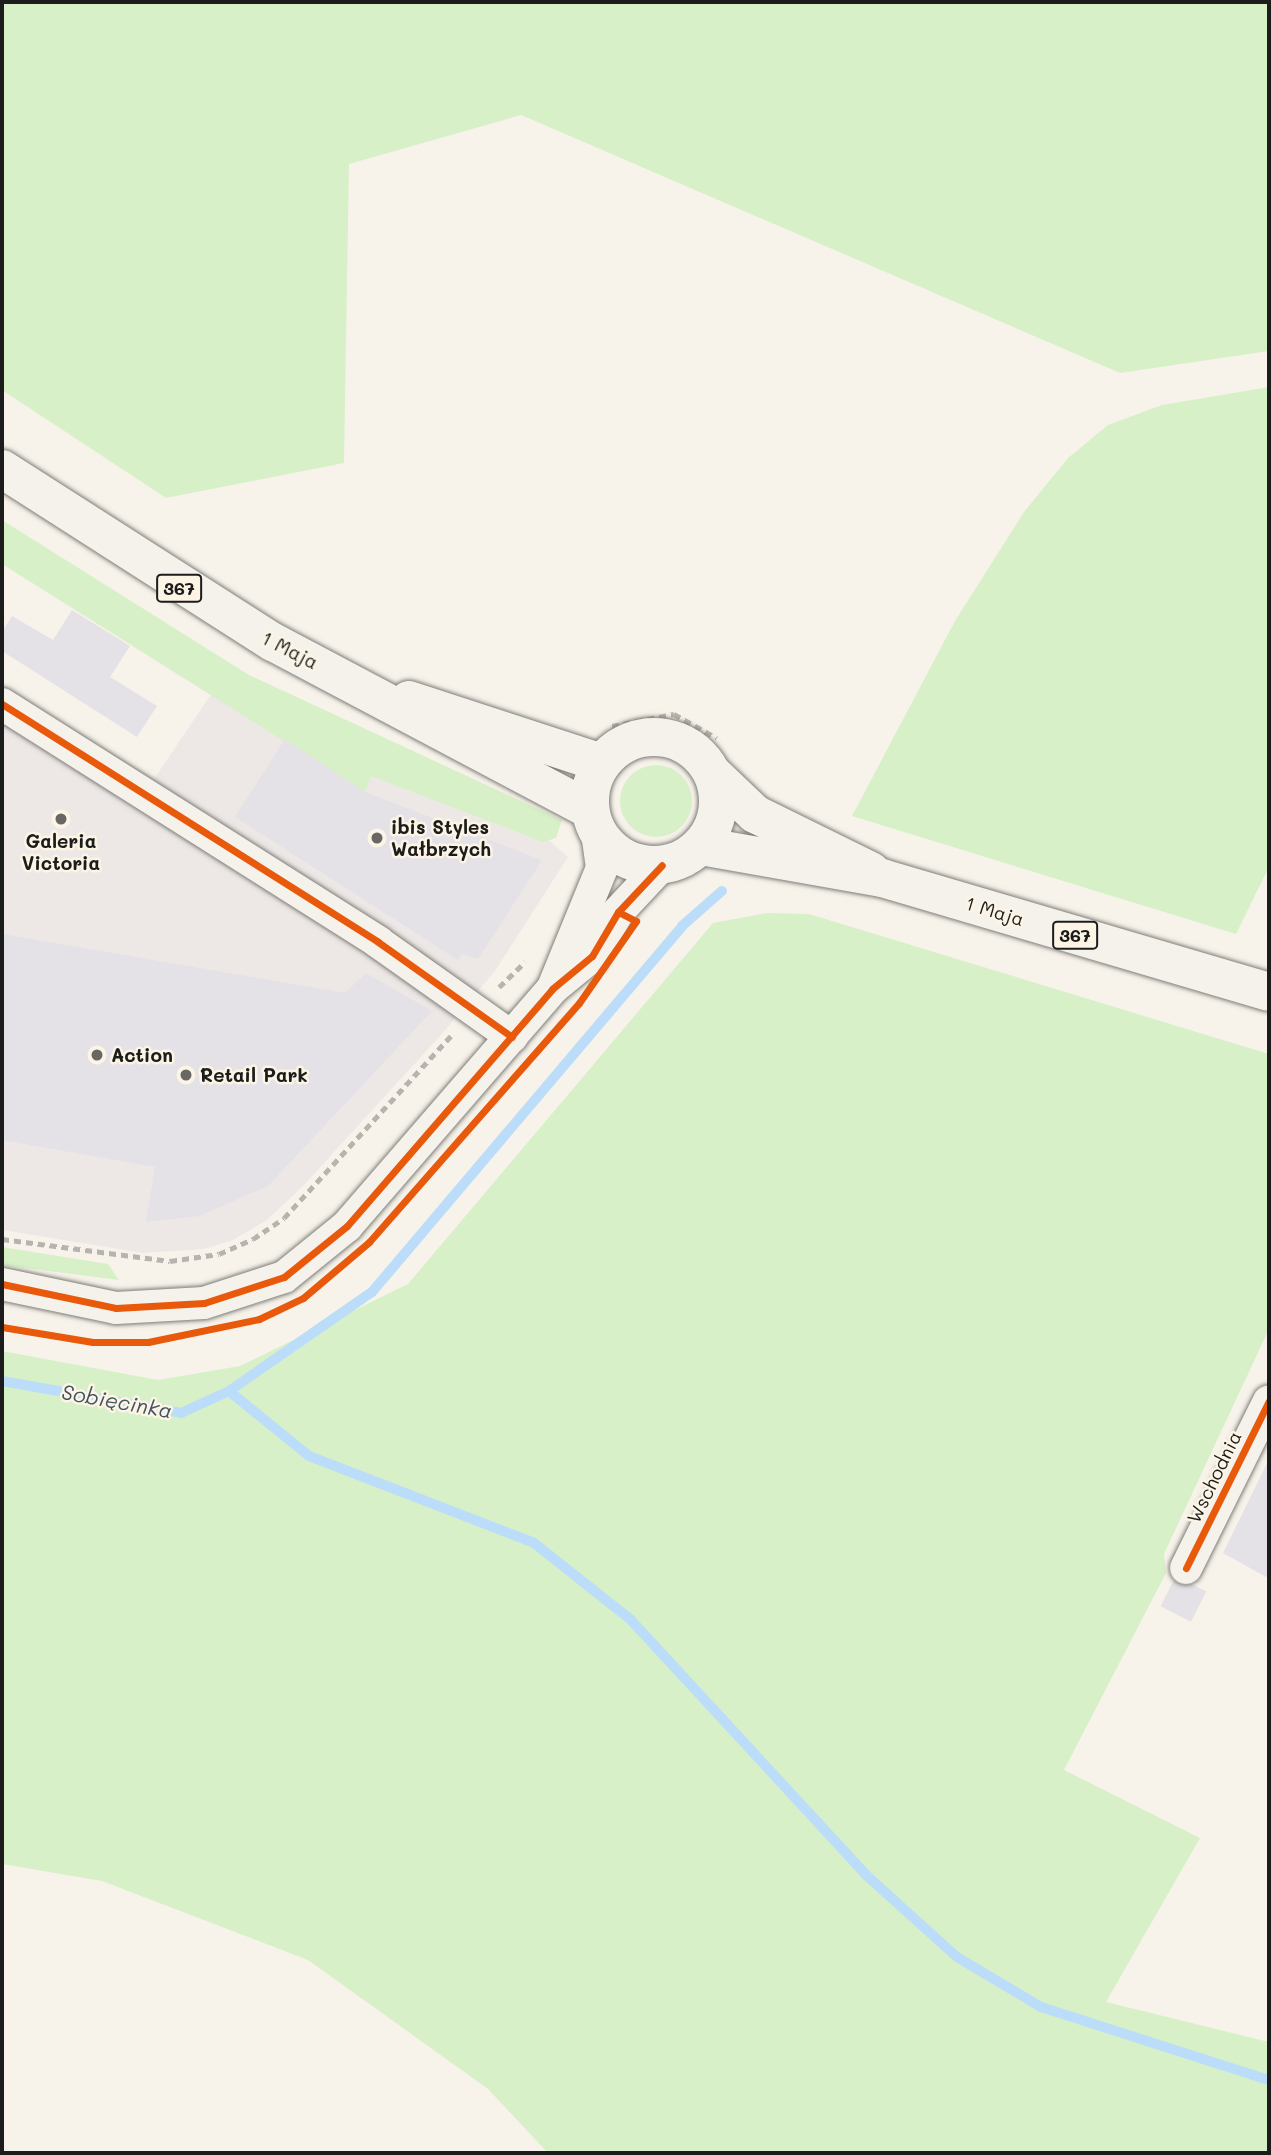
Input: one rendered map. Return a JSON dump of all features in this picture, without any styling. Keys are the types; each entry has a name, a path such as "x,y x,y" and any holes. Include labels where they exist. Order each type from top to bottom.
{"main road":[{"name":"1 Maja","path":"2,469 177,587 367,689 594,821"},
{"name":"367","path":"367,689 604,746 623,745 651,736 687,746 720,760"},
{"path":"594,821 604,746"},
{"name":"1 Maja","path":"720,760 755,814 882,878"},
{"path":"662,865 701,846 718,811 720,760"},
{"name":"367","path":"594,821 632,862 662,865"},
{"name":"1 Maja","path":"701,846 882,878 1269,992"}],"street":[{"path":"2,704 378,942 512,1037"},
{"path":"552,989 602,868 594,821"},
{"path":"2,1284 116,1308 204,1303 284,1277 347,1226 552,989 592,956 618,912 662,865"},
{"name":"Wschodnia","path":"1186,1568 1269,1401"}],"path":[{"path":"604,746 674,713 705,726 720,760"}],"shaded area":[{"path":"2,685 154,779 212,693 276,734 550,841 568,857 495,971 440,1036 302,1187 267,1220 233,1240 204,1249 143,1253 2,1230"}],"green space":[{"path":"2,2 1269,2 1269,351 1120,373 521,115 349,164 344,463 166,498 2,390"},
{"path":"1269,387 1269,867 1236,934 852,816 955,621 1024,512 1068,458 1108,425 1162,405"},
{"path":"2,520 249,675 562,820 556,838 543,842 371,776 365,792 2,564"},
{"path":"656,765 676,771 686,781 692,801 686,821 676,831 656,837 636,831 626,821 620,801 626,781 636,771"},
{"path":"767,913 809,914 1269,1054 1269,1329 1164,1554 1166,1573 1064,1770 1200,1838 1106,2002 1269,2042 1269,2153 548,2153 488,2089 308,1960 102,1881 2,1864 2,1351 158,1380 240,1366 408,1284 713,923"},
{"path":"2,1247 108,1264 119,1280 2,1265"}],"building":[{"path":"72,610 130,646 110,677 157,706 137,737 2,651 2,632 12,616 53,640"},
{"name":"ibis Styles Wałbrzych","path":"285,739 365,792 542,860 478,959 462,954 458,960 235,817"},
{"name":"Retail Park","path":"2,934 345,993 366,973 432,1011 268,1186 199,1216 146,1222 155,1167 2,1140"},
{"path":"1269,1459 1269,1576 1266,1577 1223,1553"},
{"path":"1176,1576 1206,1591 1191,1622 1161,1606"}],"waterway":[{"name":"Sobięcinka","path":"2,1381 181,1413 229,1391 372,1292 682,926 722,891"},
{"path":"229,1391 309,1456 534,1543 630,1619 865,1874 957,1957 1041,2007 1269,2080"}],"cycle path":[{"path":"2,704 378,942 512,1037"},
{"path":"2,1284 116,1308 204,1303 284,1277 347,1226 552,989 592,956 618,912 662,865"},
{"path":"2,1327 93,1342 148,1342 259,1319 303,1298 369,1242 579,1003 636,921 618,912"},
{"path":"1186,1568 1269,1401"}],"place":[{"name":"Galeria Victoria","path":"61,819"},
{"name":"ibis Styles Wałbrzych","path":"377,838"},
{"name":"Action","path":"97,1055"},
{"name":"Retail Park","path":"186,1075"}]}
